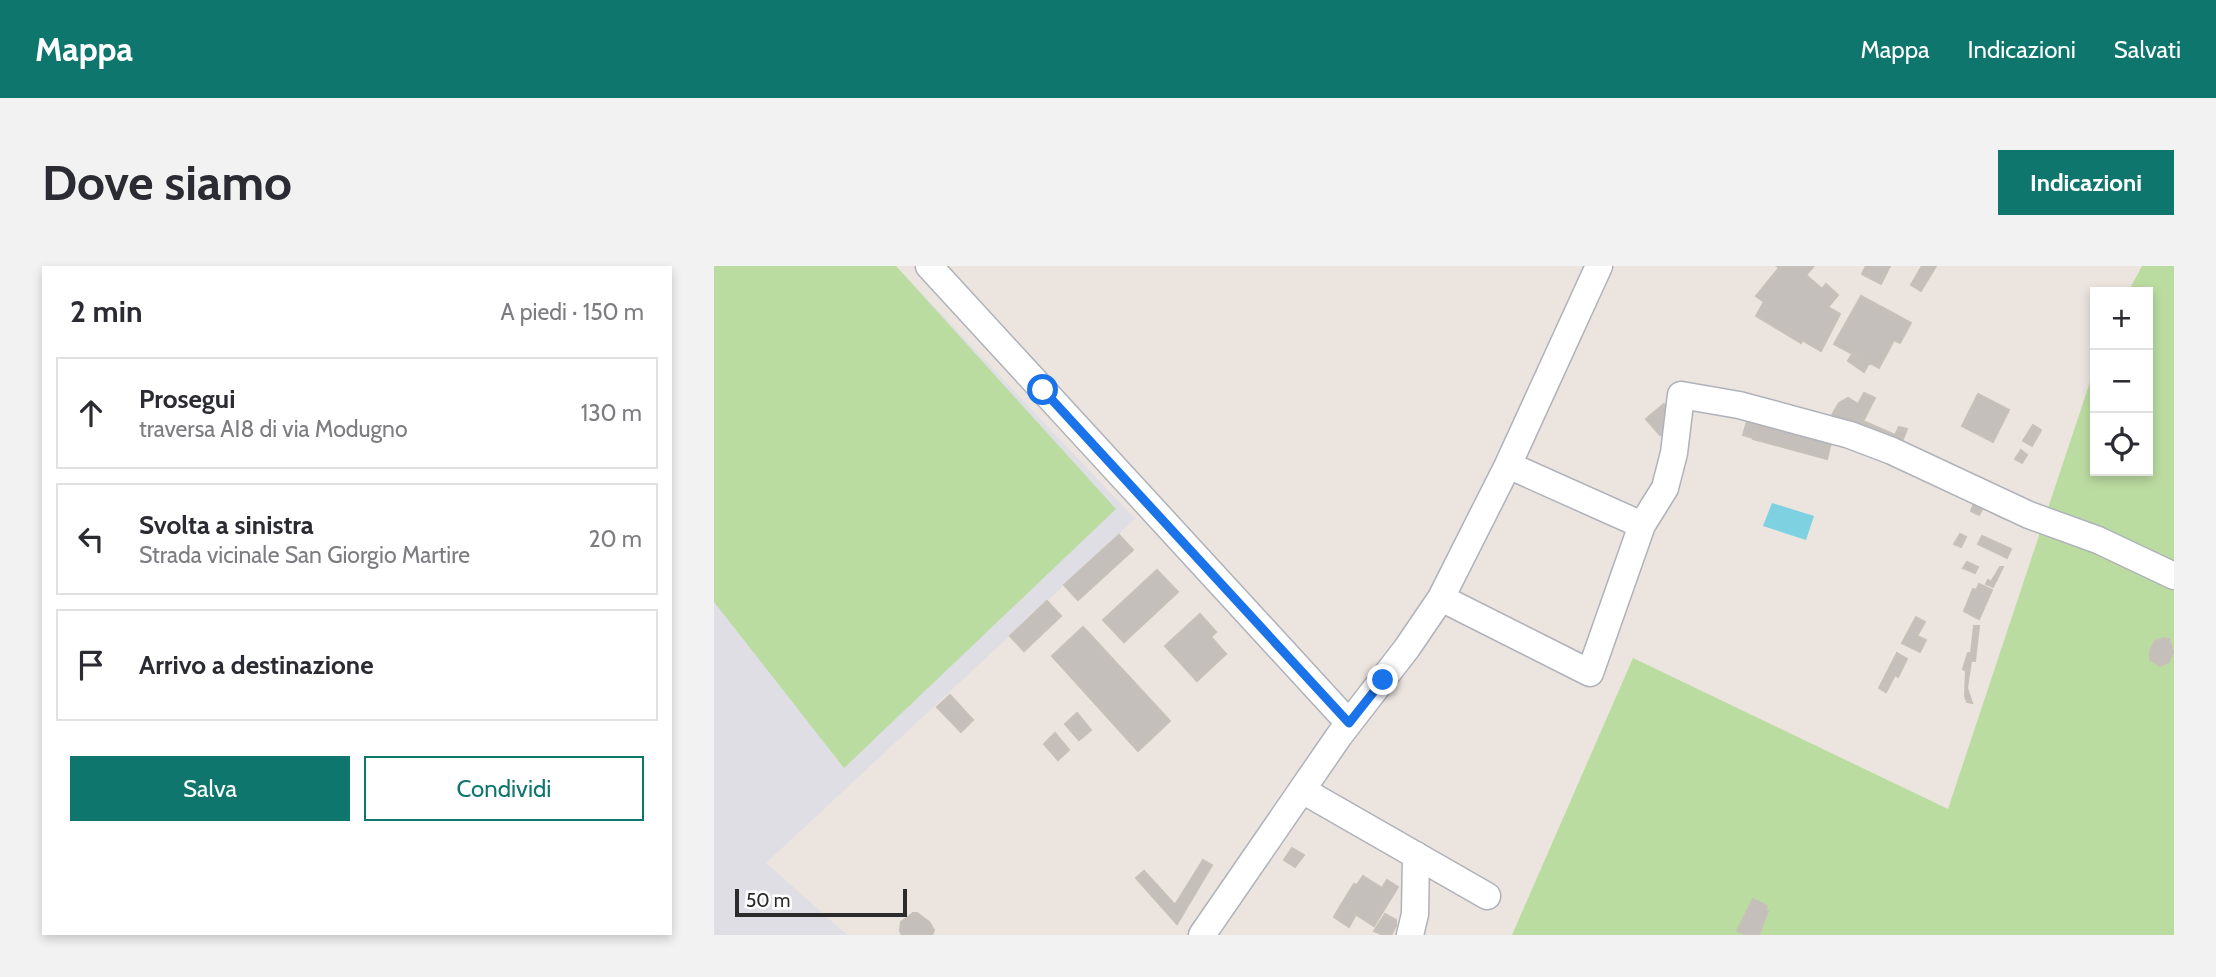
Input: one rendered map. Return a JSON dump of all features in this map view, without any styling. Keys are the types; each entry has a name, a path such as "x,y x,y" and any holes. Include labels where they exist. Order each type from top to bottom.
{"street":[{"path":"929,266 1349,723"},
{"path":"1202,935 1349,723 1407,648 1441,598 1508,465 1598,266"},
{"path":"1441,598 1590,673 1643,525 1665,488 1671,471 1681,395 1739,405 1850,435 2029,515 2098,540 2174,576"},
{"path":"1508,465 1643,525"},
{"path":"1302,790 1487,896"},
{"path":"1410,935 1415,914 1416,855"}],"shaded area":[{"path":"714,266 896,266 1135,519 766,863 847,935 714,935"}],"green space":[{"path":"714,266 896,266 1116,509 844,768 714,602"},
{"path":"2142,266 2174,266 2174,935 1512,935 1633,658 1948,809 2090,382 2090,476 2153,476 2153,287 2131,287"}],"water":[{"path":"1772,503 1814,516 1806,540 1763,526"}],"building":[{"path":"1777,266 1811,266 1813,267 1806,275 1822,289 1826,284 1838,295 1828,307 1840,314 1821,351 1802,340 1801,343 1756,316 1764,302 1756,296 1779,268"},
{"path":"1866,266 1890,266 1881,284 1862,274"},
{"path":"1922,266 1936,266 1921,291 1911,285"},
{"path":"1861,296 1911,323 1900,343 1894,340 1879,368 1834,344"},
{"path":"1852,354 1869,363 1864,372 1848,361"},
{"path":"1864,393 1875,398 1858,431 1828,422 1839,403 1848,398 1858,404"},
{"path":"1978,394 2009,410 1993,442 1962,426"},
{"path":"1664,404 1672,414 1666,431 1652,414"},
{"path":"1652,414 1666,431 1663,434 1660,435 1646,419"},
{"path":"1748,418 1759,421 1753,438 1743,435"},
{"path":"1759,419 1832,439 1827,459 1753,439"},
{"path":"1863,421 1895,435 1899,427 1907,429 1899,449 1858,431"},
{"path":"2033,425 2041,430 2032,446 2023,441"},
{"path":"2021,450 2027,455 2022,463 2015,459"},
{"path":"1977,496 2011,511 2007,520 1983,508 1979,515 1971,511"},
{"path":"1960,534 1966,537 1961,547 1954,544"},
{"path":"1119,535 1133,550 1078,600 1064,585"},
{"path":"1982,536 2011,549 2007,558 1978,544"},
{"path":"1967,562 1978,567 1975,573 1963,568"},
{"path":"2000,567 2003,567 1993,587 1986,584 1988,580 1991,582"},
{"path":"1157,570 1178,592 1124,642 1103,620"},
{"path":"1979,584 1992,590 1979,619 1964,611 1973,589 1976,590"},
{"path":"1047,601 1061,616 1024,651 1010,636"},
{"path":"1200,614 1216,632 1211,637 1226,654 1197,681 1165,646"},
{"path":"1916,617 1925,622 1917,636 1926,640 1920,652 1902,643"},
{"path":"1974,626 1979,626 1975,661 1971,661 1967,688 1972,703 1967,702 1965,696 1966,671 1963,669 1968,653 1971,653"},
{"path":"1083,627 1170,721 1138,751 1052,656"},
{"path":"2169,639 2173,652 2169,662 2160,666 2150,660 2150,651 2155,641"},
{"path":"1897,653 1907,659 1886,692 1879,688"},
{"path":"950,695 973,720 961,732 937,707"},
{"path":"1077,713 1091,730 1079,740 1065,724"},
{"path":"1055,733 1069,750 1058,760 1044,744"},
{"path":"1292,848 1304,855 1295,867 1284,860"},
{"path":"1203,860 1212,865 1177,924 1136,878 1144,871 1175,905"},
{"path":"1363,876 1393,895 1374,926 1341,905 1354,884 1357,885"},
{"path":"1387,880 1398,887 1393,895 1382,888"},
{"path":"1753,899 1767,906 1765,910 1768,911 1759,935 1747,935 1737,931"},
{"path":"1341,905 1356,914 1349,927 1334,917"},
{"path":"913,913 929,922 934,930 932,935 902,935 901,922"},
{"path":"1385,914 1396,920 1391,935 1374,931"}],"route":[{"path":"1043,390 1349,723 1383,680"}]}
